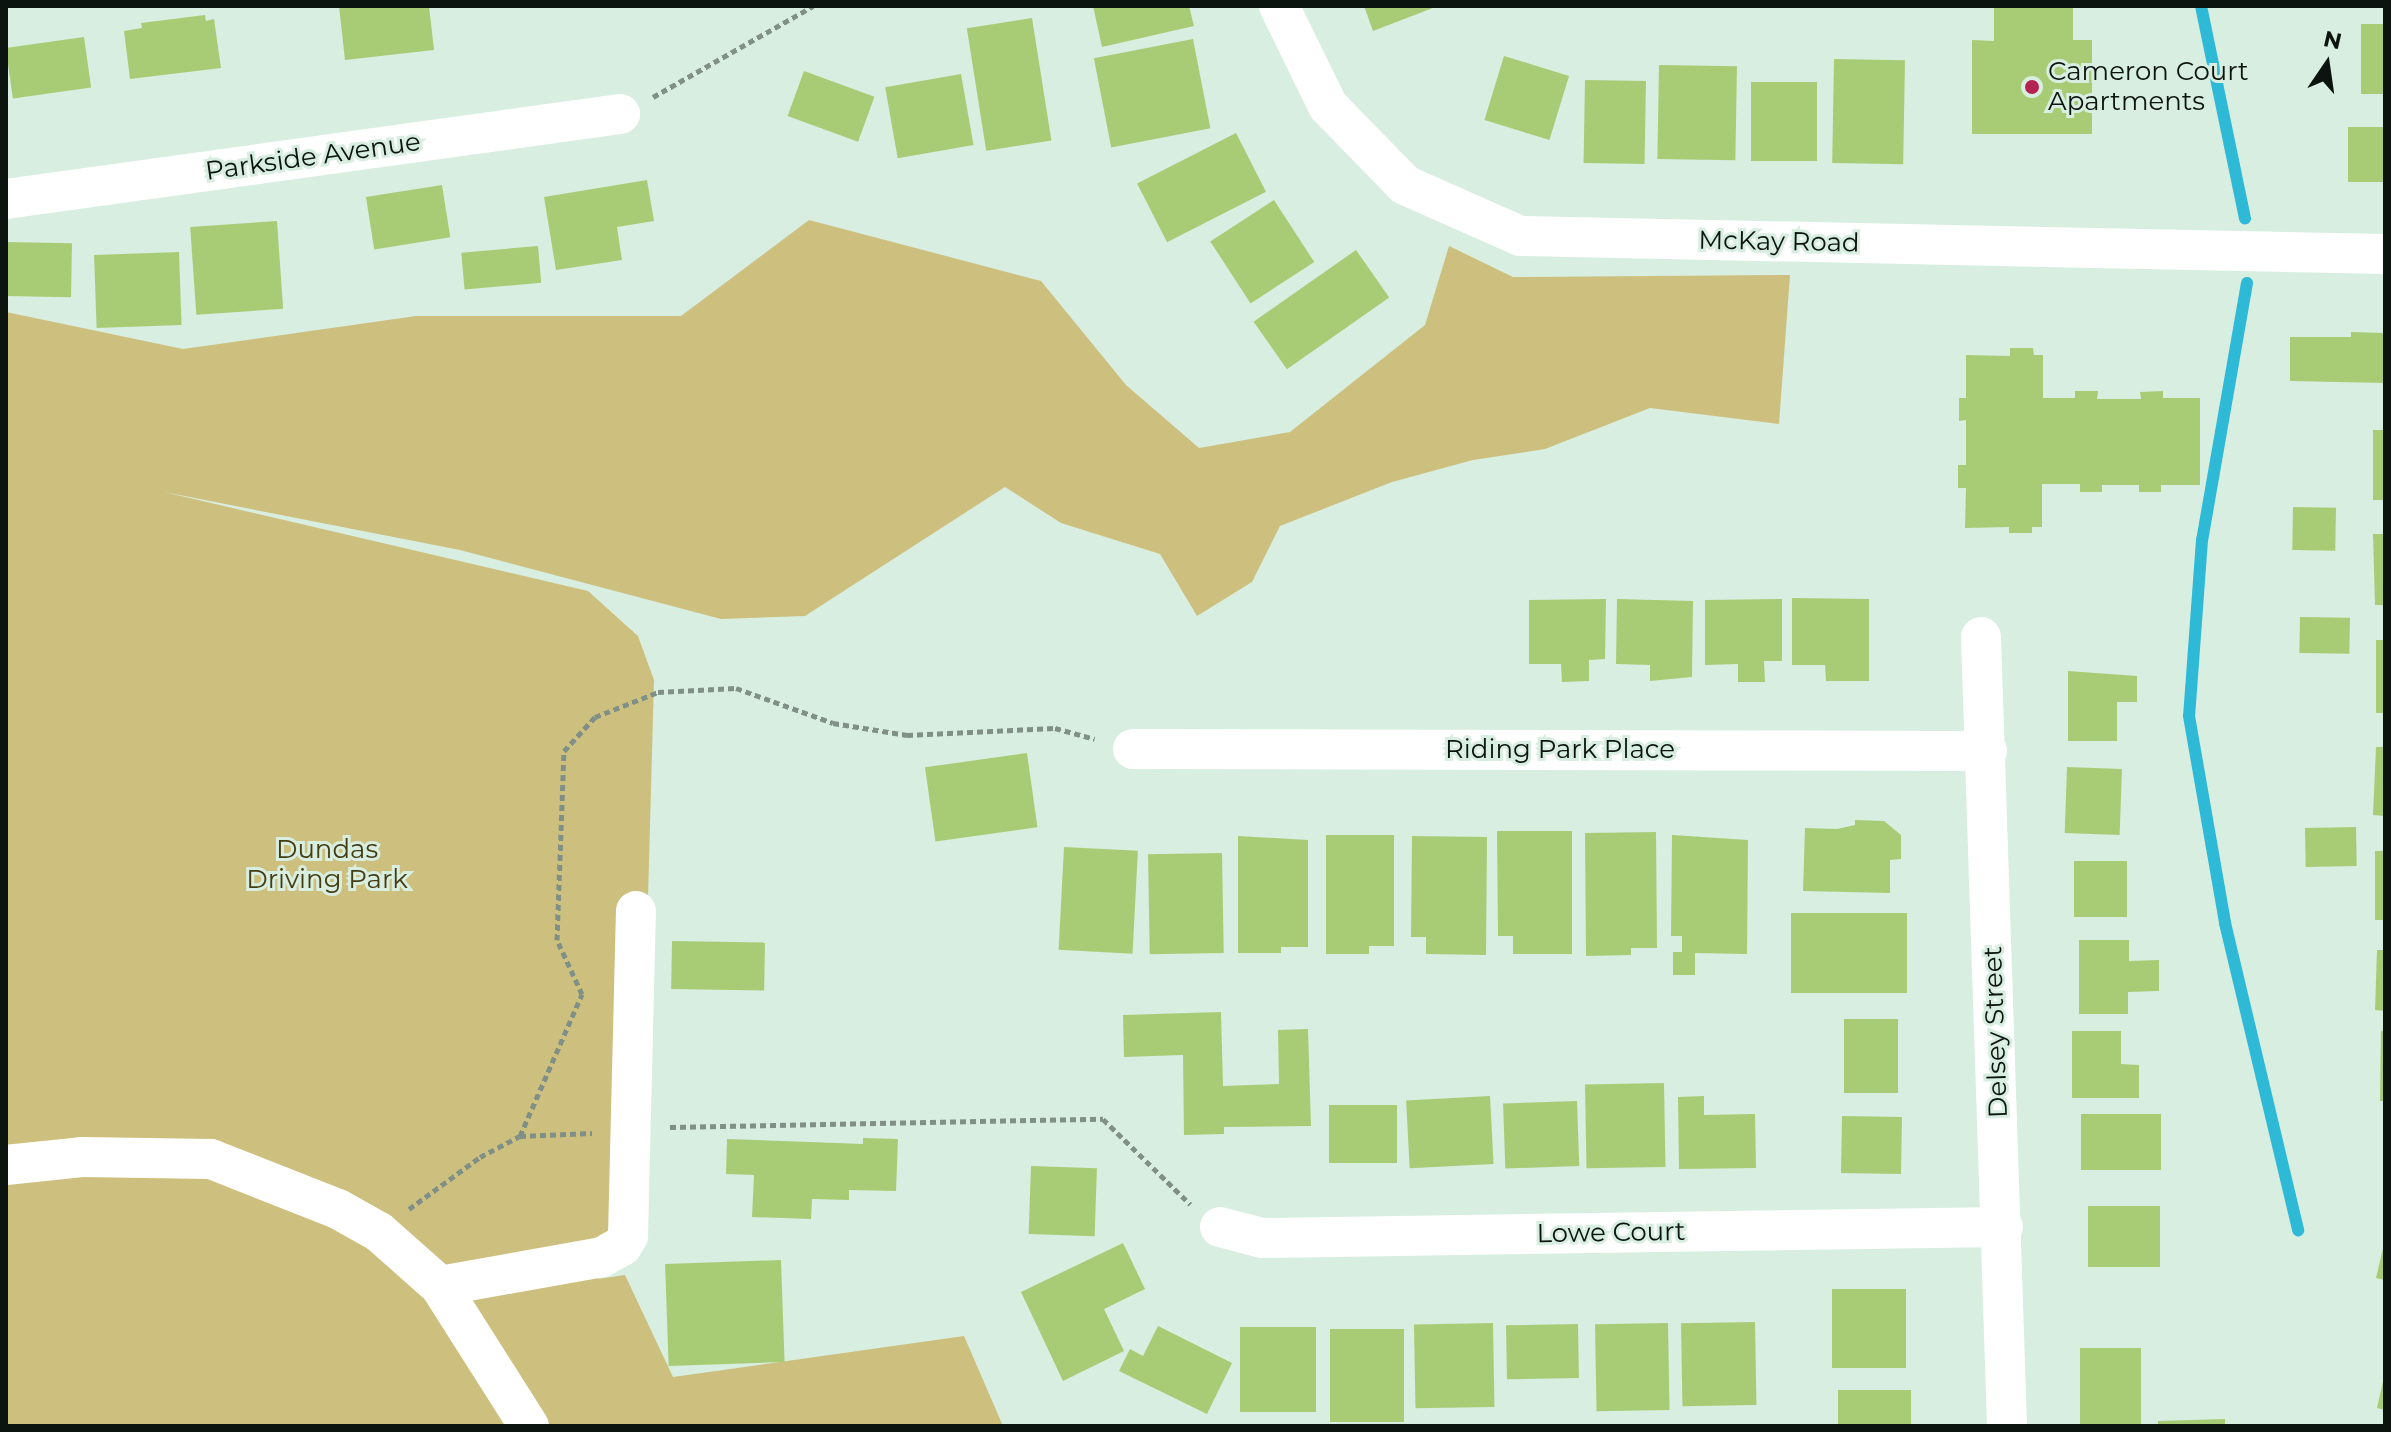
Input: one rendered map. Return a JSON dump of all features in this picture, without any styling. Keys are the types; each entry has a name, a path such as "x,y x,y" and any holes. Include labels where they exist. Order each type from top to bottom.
{"street":[{"name":"McKay Road","path":"1279,6 1328,106 1405,185 1520,236 2385,254"},
{"name":"Parkside Avenue","path":"6,199 620,114"},
{"name":"Delsey Street","path":"1981,637 2003,1227 2007,1426"},
{"name":"Riding Park Place","path":"1133,749 1987,751"},
{"path":"440,1286 602,1257 622,1246 631,1226 636,911"},
{"path":"6,1165 82,1157 211,1159 338,1209 379,1232 440,1286 529,1426"},
{"name":"Lowe Court","path":"1220,1227 1262,1238 2003,1227"}],"path":[{"path":"620,114 728,59 813,6"},
{"path":"520,1136 582,994 557,940 564,751 595,717 658,692 736,688 833,723 907,735 1055,728 1133,749"},
{"path":"379,1232 480,1157 520,1136 632,1132 679,1126 1103,1119 1220,1227"}],"green space":[{"name":"Dundas Driving Park","path":"809,220 1041,281 1126,385 1199,448 1290,432 1425,325 1449,246 1513,277 1790,275 1779,424 1650,408 1545,449 1473,460 1392,482 1280,526 1252,582 1197,616 1160,554 1061,523 1005,487 805,616 721,619 460,550 164,492 588,591 638,636 654,680 639,1225 601,1261 598,1279 625,1275 673,1377 964,1336 1003,1426 6,1426 6,312 183,349 416,316 681,316"}],"building":[{"path":"339,6 429,6 434,50 345,60"},
{"path":"1093,6 1189,6 1194,26 1102,47"},
{"path":"1364,6 1438,6 1373,31"},
{"name":"Cameron Court Apartments","path":"1994,6 2073,6 2073,40 2092,40 2092,134 1972,134 1972,40 1994,41"},
{"path":"205,15 206,21 214,19 221,68 130,79 124,31 142,28 141,23"},
{"path":"1032,18 1051,140 986,151 967,28"},
{"path":"2361,24 2385,24 2385,94 2361,94"},
{"path":"84,37 91,88 13,98 6,48"},
{"path":"1193,39 1210,128 1111,148 1094,58"},
{"path":"1504,56 1569,76 1549,140 1484,120"},
{"path":"1834,59 1905,60 1903,164 1832,163"},
{"path":"1659,65 1737,66 1735,160 1657,159"},
{"path":"804,71 874,97 858,142 788,116"},
{"path":"961,74 974,145 898,158 885,87"},
{"path":"1585,80 1646,81 1645,164 1584,163"},
{"path":"1751,82 1817,82 1817,161 1751,161"},
{"path":"2348,127 2385,127 2385,182 2348,182"},
{"path":"1236,133 1266,192 1167,242 1137,183"},
{"path":"647,180 654,221 617,227 622,260 556,270 544,197"},
{"path":"442,185 450,237 374,249 366,197"},
{"path":"1274,200 1314,262 1251,303 1210,241"},
{"path":"277,221 283,309 196,315 190,227"},
{"path":"6,242 72,243 71,297 6,296"},
{"path":"538,246 541,283 465,290 461,253"},
{"path":"1356,250 1389,298 1287,369 1254,322"},
{"path":"179,252 182,325 97,328 94,255"},
{"path":"2351,332 2385,333 2385,383 2290,381 2290,337 2351,337"},
{"path":"2010,348 2033,348 2034,355 2043,355 2043,398 2075,398 2075,391 2098,391 2097,399 2141,399 2140,392 2163,391 2163,398 2200,398 2200,485 2161,485 2161,492 2139,492 2139,485 2102,485 2102,492 2080,492 2080,484 2042,484 2042,527 2032,527 2032,533 2009,533 2009,527 1965,528 1966,488 1958,488 1958,465 1966,465 1966,420 1959,421 1959,398 1966,398 1966,355 2010,356"},
{"path":"2373,430 2385,430 2385,500 2373,500"},
{"path":"2293,507 2336,508 2335,551 2292,550"},
{"path":"2373,534 2385,534 2385,605 2375,605"},
{"path":"1792,598 1869,599 1869,681 1826,681 1825,665 1792,665"},
{"path":"1606,599 1605,659 1589,660 1589,681 1562,682 1561,664 1529,664 1529,600"},
{"path":"1617,599 1693,601 1692,677 1650,681 1650,665 1616,664"},
{"path":"1782,599 1782,661 1764,661 1765,682 1738,682 1738,664 1705,665 1705,600"},
{"path":"2300,617 2350,618 2349,654 2299,653"},
{"path":"2376,640 2385,640 2385,713 2376,713"},
{"path":"2068,671 2137,676 2137,702 2117,702 2117,741 2068,741"},
{"path":"2376,747 2385,747 2385,816 2373,815"},
{"path":"1027,753 1037,827 935,842 925,767"},
{"path":"2067,767 2122,769 2120,835 2065,833"},
{"path":"1855,820 1884,821 1901,835 1901,859 1890,860 1890,893 1803,891 1805,828 1837,829 1855,825"},
{"path":"2356,827 2357,866 2306,867 2305,828"},
{"path":"1497,831 1572,831 1572,954 1513,954 1513,936 1498,936"},
{"path":"1656,832 1657,948 1631,948 1631,955 1586,956 1585,833"},
{"path":"1326,835 1394,835 1394,946 1369,946 1369,954 1326,954"},
{"path":"1672,835 1748,840 1747,954 1695,953 1695,975 1673,975 1673,952 1682,952 1682,936 1671,936"},
{"path":"1238,836 1308,840 1308,947 1281,947 1281,953 1238,953"},
{"path":"1412,836 1487,837 1486,955 1426,954 1426,937 1411,937"},
{"path":"1064,847 1138,851 1133,954 1059,950"},
{"path":"2375,851 2385,851 2385,920 2375,920"},
{"path":"1222,853 1224,953 1150,954 1148,854"},
{"path":"2074,861 2127,861 2127,917 2074,917"},
{"path":"1791,913 1907,913 1907,993 1791,993"},
{"path":"2079,940 2129,940 2129,961 2159,960 2159,991 2128,992 2128,1014 2079,1014"},
{"path":"672,941 765,943 764,991 671,989"},
{"path":"2377,950 2385,950 2385,1011 2375,1010"},
{"path":"1221,1012 1223,1086 1279,1084 1278,1030 1308,1029 1311,1126 1224,1127 1224,1134 1184,1135 1183,1055 1124,1057 1123,1015"},
{"path":"1844,1019 1898,1019 1898,1093 1844,1093"},
{"path":"2072,1031 2121,1031 2121,1064 2139,1065 2139,1098 2072,1098"},
{"path":"2381,1031 2385,1031 2385,1101 2380,1101"},
{"path":"1664,1083 1665,1167 1586,1168 1585,1084"},
{"path":"1490,1096 1494,1164 1410,1168 1406,1100"},
{"path":"1704,1096 1704,1115 1755,1114 1756,1168 1679,1169 1678,1097"},
{"path":"1577,1101 1579,1166 1505,1169 1503,1104"},
{"path":"1329,1105 1397,1105 1397,1163 1329,1163"},
{"path":"2081,1114 2161,1114 2161,1170 2081,1170"},
{"path":"1842,1116 1902,1117 1901,1174 1841,1173"},
{"path":"863,1138 898,1139 896,1191 849,1190 849,1200 812,1199 811,1219 752,1217 754,1175 726,1174 727,1139 863,1144"},
{"path":"1031,1166 1097,1168 1095,1236 1029,1234"},
{"path":"2088,1206 2160,1206 2160,1267 2088,1267"},
{"path":"2385,1240 2385,1280 2376,1278"},
{"path":"1123,1243 1145,1289 1104,1309 1124,1351 1063,1381 1021,1292"},
{"path":"781,1260 785,1362 669,1366 665,1264"},
{"path":"1832,1289 1906,1289 1906,1368 1832,1368"},
{"path":"1755,1322 1756,1405 1682,1406 1681,1323"},
{"path":"1493,1323 1494,1407 1415,1408 1414,1324"},
{"path":"1668,1323 1670,1410 1597,1411 1595,1324"},
{"path":"1578,1324 1579,1378 1507,1379 1506,1325"},
{"path":"1158,1326 1232,1363 1207,1414 1119,1371 1130,1349 1143,1356"},
{"path":"1240,1327 1316,1327 1316,1412 1240,1412"},
{"path":"1330,1329 1404,1329 1404,1422 1330,1422"},
{"path":"2080,1348 2141,1348 2141,1426 2080,1426"},
{"path":"2385,1378 2385,1410 2377,1408"},
{"path":"1838,1390 1911,1390 1911,1426 1838,1426"},
{"path":"2225,1419 2225,1426 2158,1426 2158,1421"}],"waterway":[{"path":"2201,6 2245,219"},
{"path":"2247,283 2202,540 2189,716 2225,923 2298,1230"}],"place":[{"name":"Cameron Court Apartments","path":"2032,87"}]}
